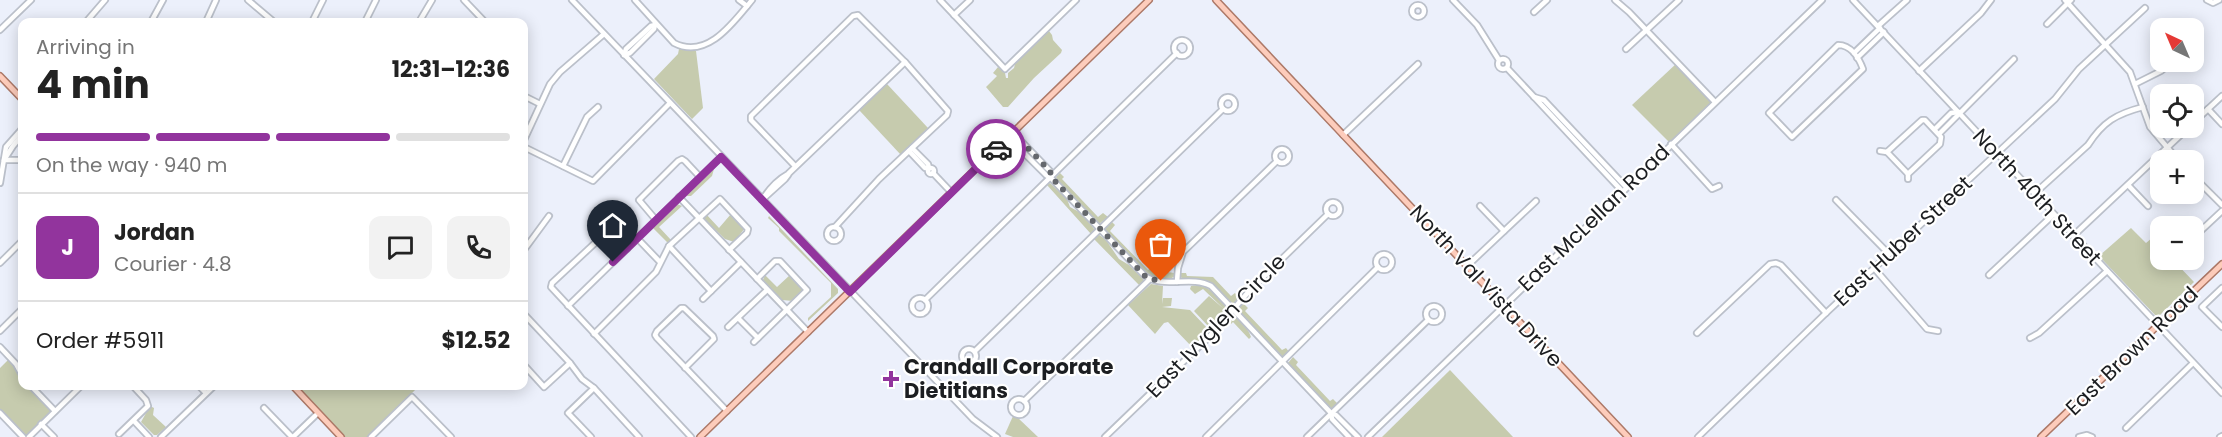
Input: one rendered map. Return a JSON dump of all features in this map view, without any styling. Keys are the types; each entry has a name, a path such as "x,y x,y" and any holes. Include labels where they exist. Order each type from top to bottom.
{"main road":[{"path":"700,437 1149,0"},
{"name":"North Val Vista Drive","path":"1216,0 1628,437"},
{"path":"0,76 18,95"},
{"name":"East Brown Road","path":"2041,437 2222,264"},
{"path":"298,390 341,437"}],"street":[{"path":"1,26 32,0"},
{"path":"91,18 105,0"},
{"path":"153,18 163,0"},
{"path":"208,18 216,0"},
{"path":"314,18 323,0"},
{"path":"367,18 376,0"},
{"path":"421,18 432,0"},
{"path":"464,0 479,18"},
{"path":"572,0 973,419 997,437"},
{"path":"635,0 655,25 674,43 692,49 714,40 752,0"},
{"path":"739,0 747,6"},
{"path":"940,0 1005,69 1076,0"},
{"path":"954,15 970,0"},
{"path":"1422,6 1428,0"},
{"path":"1453,0 1477,25 1499,60 1507,61 1507,68 1554,120 1597,160"},
{"path":"1534,12 1547,0"},
{"path":"1615,0 1715,102"},
{"path":"1626,49 1678,0"},
{"name":"East McLellan Road","path":"1368,437 1822,0"},
{"name":"North 40th Street","path":"1853,0 2222,393"},
{"path":"1856,55 1907,0"},
{"path":"1919,71 1981,13 1991,0"},
{"path":"2207,0 2213,3 2219,0"},
{"path":"250,1 269,18"},
{"path":"2047,24 2068,1 2130,72 2150,127 2166,148"},
{"name":"East Huber Street","path":"1698,437 1826,313 1997,154 2063,90 2079,69 2145,8"},
{"path":"795,166 751,120 751,116 853,16 858,15 905,62 948,111 947,115 879,179 835,227"},
{"path":"624,55 626,49 655,25"},
{"path":"528,131 550,84 560,72 604,34"},
{"path":"1838,45 1844,45 1856,55 1863,69 1792,137 1769,113 1838,45"},
{"path":"925,300 1177,53"},
{"path":"1937,131 2014,59"},
{"path":"762,200 768,190 788,174 905,62"},
{"path":"1343,135 1418,64"},
{"path":"2135,84 2159,72"},
{"path":"2204,113 2222,96"},
{"path":"1534,97 1544,100 1559,115 1624,189"},
{"path":"528,98 540,104"},
{"path":"528,149 593,181 670,104"},
{"path":"563,166 587,117 598,107"},
{"path":"2034,194 2088,145 2094,135 2113,117 2143,107"},
{"path":"975,351 1223,109"},
{"path":"2208,109 2222,124"},
{"path":"1554,120 1559,115"},
{"path":"1880,151 1887,152 1908,176 1942,142 1937,131 1922,120 1887,152"},
{"path":"0,181 6,147 18,134"},
{"path":"1010,135 1017,146 1046,175 1052,178 1150,279 1207,284 1331,413 1332,419 1343,426 1349,434 1358,437"},
{"path":"2073,236 2177,138"},
{"path":"4,160 18,139"},
{"path":"1671,144 1712,189 1719,186"},
{"path":"911,150 928,164 931,171 951,192"},
{"path":"568,306 721,157"},
{"path":"656,220 639,200 678,161 682,159 685,161 700,177"},
{"path":"4,160 18,160"},
{"path":"1178,282 1178,268 1183,252 1277,161"},
{"path":"2128,185 2148,206"},
{"path":"2204,187 2222,205"},
{"path":"679,197 808,332"},
{"path":"594,334 656,272 669,246 720,199 746,225 747,232 729,250"},
{"path":"1836,200 1889,254"},
{"path":"1467,266 1536,201"},
{"path":"1480,206 1503,231"},
{"path":"2204,228 2222,211"},
{"name":"East Ivyglen Circle","path":"1105,437 1209,337 1251,289 1328,214"},
{"path":"1989,275 2054,215"},
{"path":"528,244 549,216"},
{"path":"627,249 608,231 551,287 692,437"},
{"path":"637,238 660,262"},
{"path":"0,263 18,245"},
{"path":"669,246 711,291"},
{"path":"738,318 756,340 807,290 777,260 757,279"},
{"path":"703,299 741,262"},
{"path":"1697,333 1770,264 1776,263 1781,265 1826,313"},
{"path":"1206,437 1284,363 1302,341 1378,267"},
{"path":"1874,268 1927,329 1938,331"},
{"path":"2030,338 2039,333 2107,271"},
{"path":"1024,401 1150,279"},
{"path":"2222,288 2202,307 2222,327"},
{"path":"728,327 767,290"},
{"path":"685,368 714,339 684,308 681,308 655,335 685,368 727,411"},
{"path":"0,331 18,313"},
{"path":"528,318 582,379 594,388 639,437"},
{"path":"1307,437 1428,320"},
{"path":"0,347 18,367"},
{"path":"528,369 544,387 570,363"},
{"path":"2126,428 2193,363"},
{"path":"591,437 568,413 594,388"},
{"path":"35,390 55,411"},
{"path":"28,437 77,390"},
{"path":"120,434 148,406 146,400 137,390"},
{"path":"203,390 206,393"},
{"path":"161,437 209,390"},
{"path":"371,437 412,396 451,437"},
{"path":"264,408 292,437 318,413"},
{"path":"0,413 23,437"},
{"path":"134,421 149,437"},
{"path":"41,424 54,437"},
{"path":"2079,437 2089,436"}],"green space":[{"path":"1049,31 1062,50 1061,53 1008,107 1003,107 986,87 997,76 993,73 998,67 1008,78 1008,73 1015,64"},
{"path":"679,49 696,51 703,108 692,119 654,79 678,54"},
{"path":"1677,63 1715,102 1671,144 1632,105"},
{"path":"887,84 928,128 901,155 859,110"},
{"path":"714,169 712,176 691,196 685,196"},
{"path":"1060,173 1064,177 1062,179 1098,217 1103,213 1108,217 1099,224 1057,180 1056,177"},
{"path":"1050,183 1067,199 1070,207 1081,213 1095,230 1091,234 1047,185"},
{"path":"677,204 682,206 659,227 671,240 668,243 653,228"},
{"path":"706,214 719,228 731,214 745,228 734,242 725,239 704,219"},
{"path":"769,216 838,289 838,293 808,321 808,318 831,297 831,283 779,231 779,228 768,218"},
{"path":"1111,221 1115,225 1110,231 1148,270 1151,268 1158,276 1166,275 1167,272 1175,273 1174,277 1155,278 1136,265 1105,231"},
{"path":"2131,228 2146,243 2150,240 2150,270 2183,270 2194,282 2160,315 2155,315 2099,256"},
{"path":"1098,234 1106,240 1119,259 1143,279 1144,282 1140,286 1094,239"},
{"path":"1180,273 1186,273 1187,276 1213,277 1231,296 1235,293 1240,299 1232,304 1210,285 1182,280"},
{"path":"765,275 777,287 790,275 803,288 802,292 793,301 782,300 763,280"},
{"path":"1151,284 1163,286 1162,304 1163,298 1172,298 1171,306 1162,307 1190,310 1207,328 1219,317 1208,326 1194,311 1209,296 1224,309 1203,289 1195,294 1190,289 1191,286 1202,286 1212,291 1228,308 1228,311 1211,330 1208,329 1209,331 1193,348 1168,322 1164,323 1155,334 1128,305"},
{"path":"1243,303 1248,308 1245,311 1282,350 1286,348 1290,353 1285,358 1281,357 1238,312 1238,308"},
{"path":"1231,315 1246,327 1251,337 1249,339 1233,322 1231,324 1226,319"},
{"path":"1293,357 1298,362 1296,365 1330,401 1333,399 1338,404 1333,409 1330,409 1289,365"},
{"path":"10,358 18,369 18,390 35,390 55,411 29,437 23,437 0,413 0,368"},
{"path":"1450,370 1513,437 1382,437"},
{"path":"299,390 415,390 412,397 371,437 341,437"},
{"path":"150,406 154,408 153,415 166,427 157,435 154,435 141,422"},
{"path":"1013,416 1017,417 1038,437 1013,437 1005,434"}],"way so far":[{"path":"996,149 1010,135 1022,142 1050,171 1052,178 1145,276 1161,281"}],"place":[{"name":"Crandall Corporate Dietitians","path":"891,379"}],"route":[{"path":"613,262 721,157 850,292 996,149"}]}
